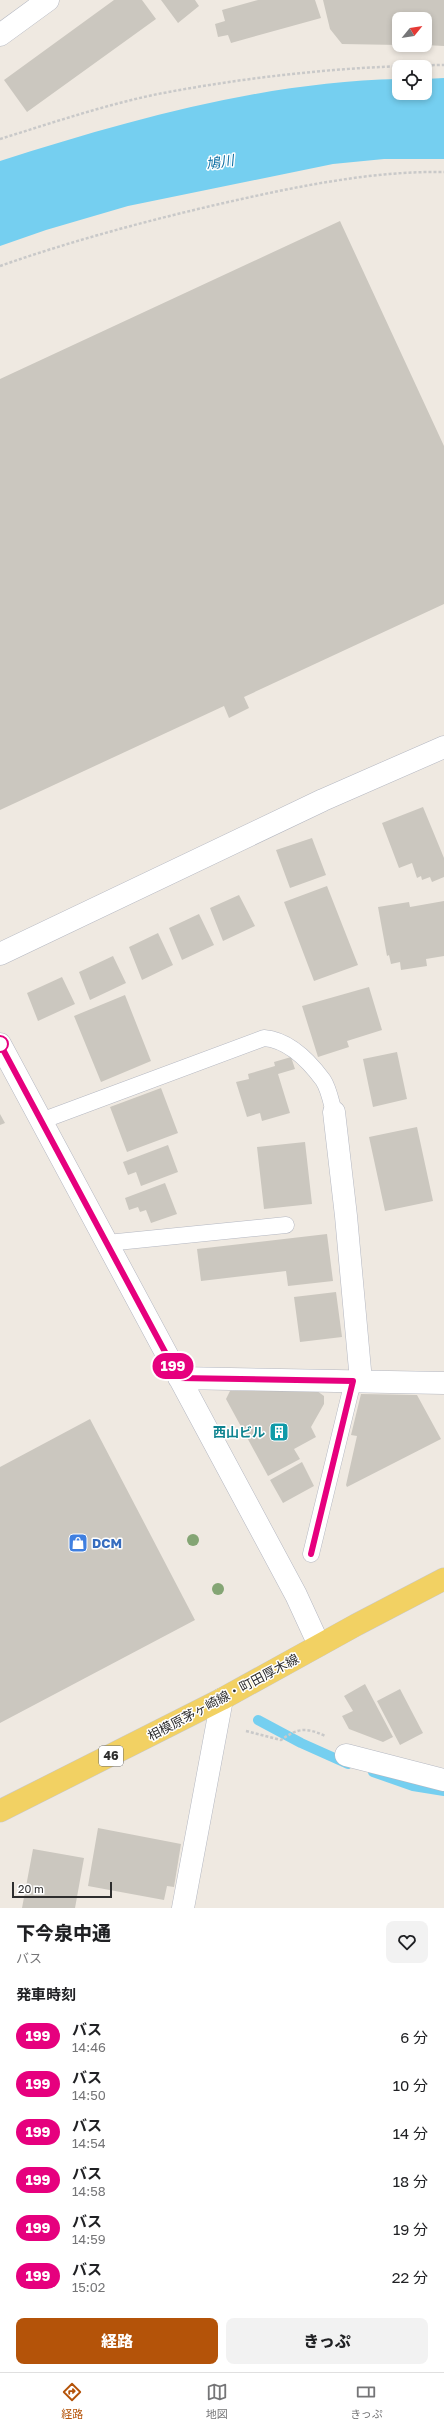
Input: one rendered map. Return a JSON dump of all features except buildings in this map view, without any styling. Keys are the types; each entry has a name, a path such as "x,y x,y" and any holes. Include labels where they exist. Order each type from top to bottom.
{"main road":[{"name":"相模原茅ヶ崎線・町田厚木線","path":"0,1812 222,1700 319,1645 444,1579"}],"street":[{"path":"0,35 48,0"},
{"path":"0,954 324,800 444,747"},
{"path":"0,1044 296,1595 319,1645"},
{"path":"334,1112 346,1216 357,1381"},
{"path":"179,1378 444,1383"},
{"path":"183,1908 222,1700"},
{"path":"346,1755 444,1780"}],"lane":[{"path":"41,1121 264,1038 278,1040 292,1048 323,1081 334,1112"},
{"path":"107,1243 286,1225"},
{"path":"311,1554 357,1381"}],"path":[{"path":"0,139 156,95 267,76 392,65 444,65"},
{"path":"0,266 49,249 182,213 305,185 402,172 444,172"},
{"path":"241,1728 252,1734 281,1740 293,1732"}],"water":[{"name":"鳩川","path":"444,78 444,159 384,159 333,164 128,206 46,230 0,246 0,161 98,131 147,118 247,95 297,87 392,79 392,100 432,100 432,79"}],"waterway":[{"path":"258,1720 301,1743 348,1764"},
{"path":"373,1772 413,1786 444,1791"}],"bus line":[{"name":"199","path":"0,1044 179,1378 353,1381 311,1554"}],"place":[{"name":"西山ビル","path":"279,1432"},
{"name":"DCM","path":"78,1543"}]}
